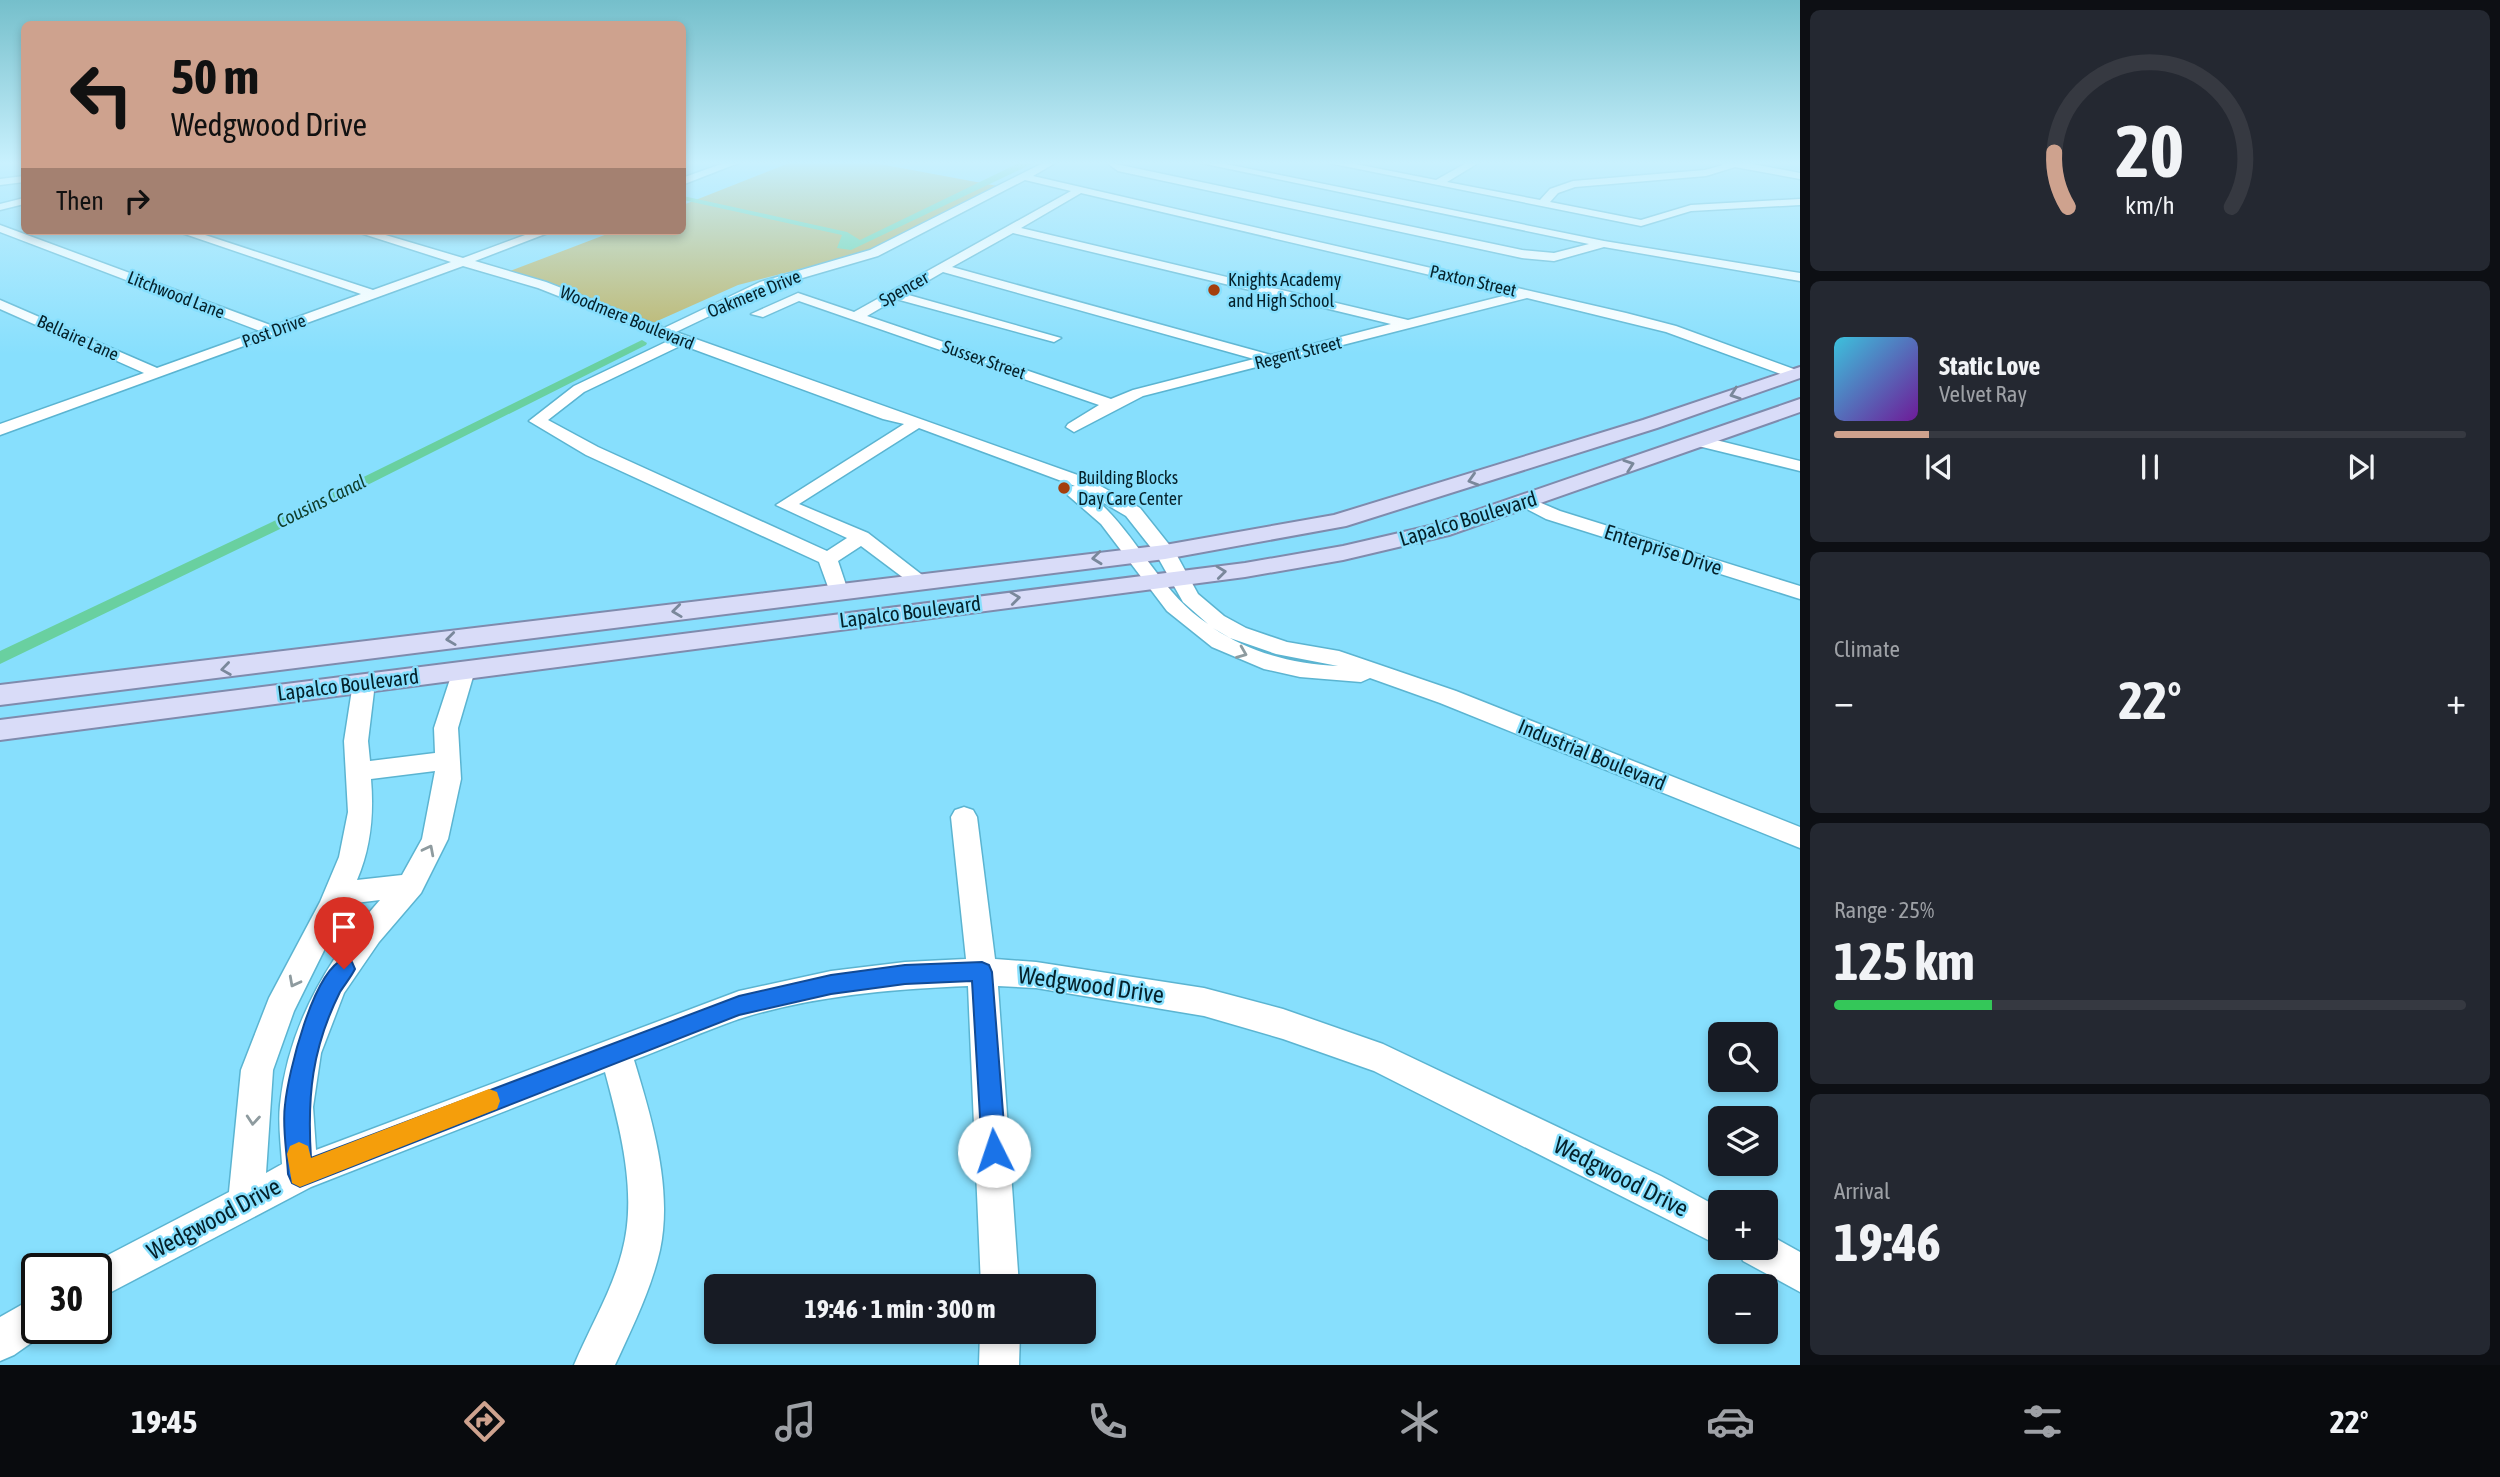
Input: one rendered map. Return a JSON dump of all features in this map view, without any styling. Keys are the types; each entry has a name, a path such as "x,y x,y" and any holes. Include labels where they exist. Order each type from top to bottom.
{"main road":[{"name":"Lapalco Boulevard","path":"0,695 182,675 1165,552 1338,521 1597,441 1798,374"},
{"name":"Lapalco Boulevard","path":"0,730 1165,579 1343,553 1461,523 1527,502 1800,405"},
{"path":"1588,480 1564,478 1549,468 1580,455 1597,441"},
{"path":"1461,523 1471,508 1529,487 1527,480 1502,471"},
{"path":"783,629 776,614 781,607 793,602 918,588 974,575"},
{"path":"557,658 612,640 731,623 736,616 735,611 725,605"},
{"path":"48,724 132,702 172,696 181,687 182,675"},
{"path":"0,704 82,685"}],"street":[{"name":"Oakmere Drive","path":"828,559 592,451 537,421 579,389 673,337 732,300 780,280 866,256 928,226"},
{"name":"Spencer","path":"758,314 798,297 855,317 1017,226"},
{"name":"Paxton Street","path":"1234,226 1671,330 1798,374"},
{"path":"1399,226 1543,257 1554,257 1604,244"},
{"path":"1514,226 1604,244 1800,277"},
{"name":"Litchwood Lane","path":"0,228 273,331"},
{"path":"1011,229 1410,325"},
{"path":"194,235 373,294"},
{"name":"Woodmere Boulevard","path":"374,235 542,285 673,337 1101,491 1133,512 1165,552"},
{"name":"Post Drive","path":"0,430 532,235"},
{"name":"Oakmere Drive","path":"646,326 755,279 886,247"},
{"path":"942,268 1272,359"},
{"path":"926,277 1084,320"},
{"path":"719,293 719,300 732,300"},
{"name":"Regent Street","path":"1074,427 1112,404 1138,393 1528,294"},
{"path":"894,296 1054,338"},
{"name":"Bellaire Lane","path":"0,304 157,373"},
{"name":"Sussex Street","path":"855,317 1112,404"},
{"path":"0,412 21,423"},
{"path":"914,425 785,505 861,537 920,581"},
{"name":"Woodmere Boulevard","path":"914,425 1039,475 1074,492 1106,515 1136,555"},
{"path":"1729,430 1752,444 1800,458"},
{"path":"1700,440 1800,466"},
{"name":"Enterprise Drive","path":"1527,502 1553,515 1800,593"},
{"path":"838,591 828,559 861,537"},
{"name":"Industrial Boulevard","path":"1165,552 1165,579"},
{"name":"Industrial Boulevard","path":"1136,555 1165,579 1193,627 1242,654 1303,670 1381,676 1448,697 1800,838"},
{"path":"300,1174 296,1107 305,1053 332,986 369,933 411,885 435,839 448,779 446,728 464,670"},
{"path":"246,1202 257,1070 277,1014 338,894 353,857 361,812 356,772 356,741 364,683"},
{"path":"356,772 447,761"},
{"path":"964,817 982,972 999,1274"},
{"path":"338,894 411,885"},
{"name":"Wedgwood Drive","path":"112,1273 300,1174 739,1005 831,985 905,975 982,972 1036,975 1135,989 1204,1002 1283,1024 1383,1059 1708,1222"},
{"path":"277,1014 323,1009"},
{"path":"594,1365 641,1249 643,1222 636,1118 615,1051"},
{"path":"1777,1260 1800,1273"},
{"path":"0,1341 21,1326"},
{"path":"999,1365 1000,1344"}],"shaded area":[{"path":"686,226 928,226 886,247 738,285 646,326 505,273 605,235 686,235"},
{"path":"800,226 818,226 847,232 860,240 890,226 902,226 851,250 837,248 842,235"}],"waterway":[{"name":"Cousins Canal","path":"0,658 275,526 642,343"}],"slow traffic":[{"path":"299,1154 300,1174 489,1101"}],"place":[{"name":"Knights Academy and High School","path":"1214,290"},
{"name":"Building Blocks Day Care Center","path":"1064,488"}],"route":[{"path":"344,969 332,986 305,1053 296,1107 300,1174 739,1005 831,985 905,975 982,972 994,1151"}]}
